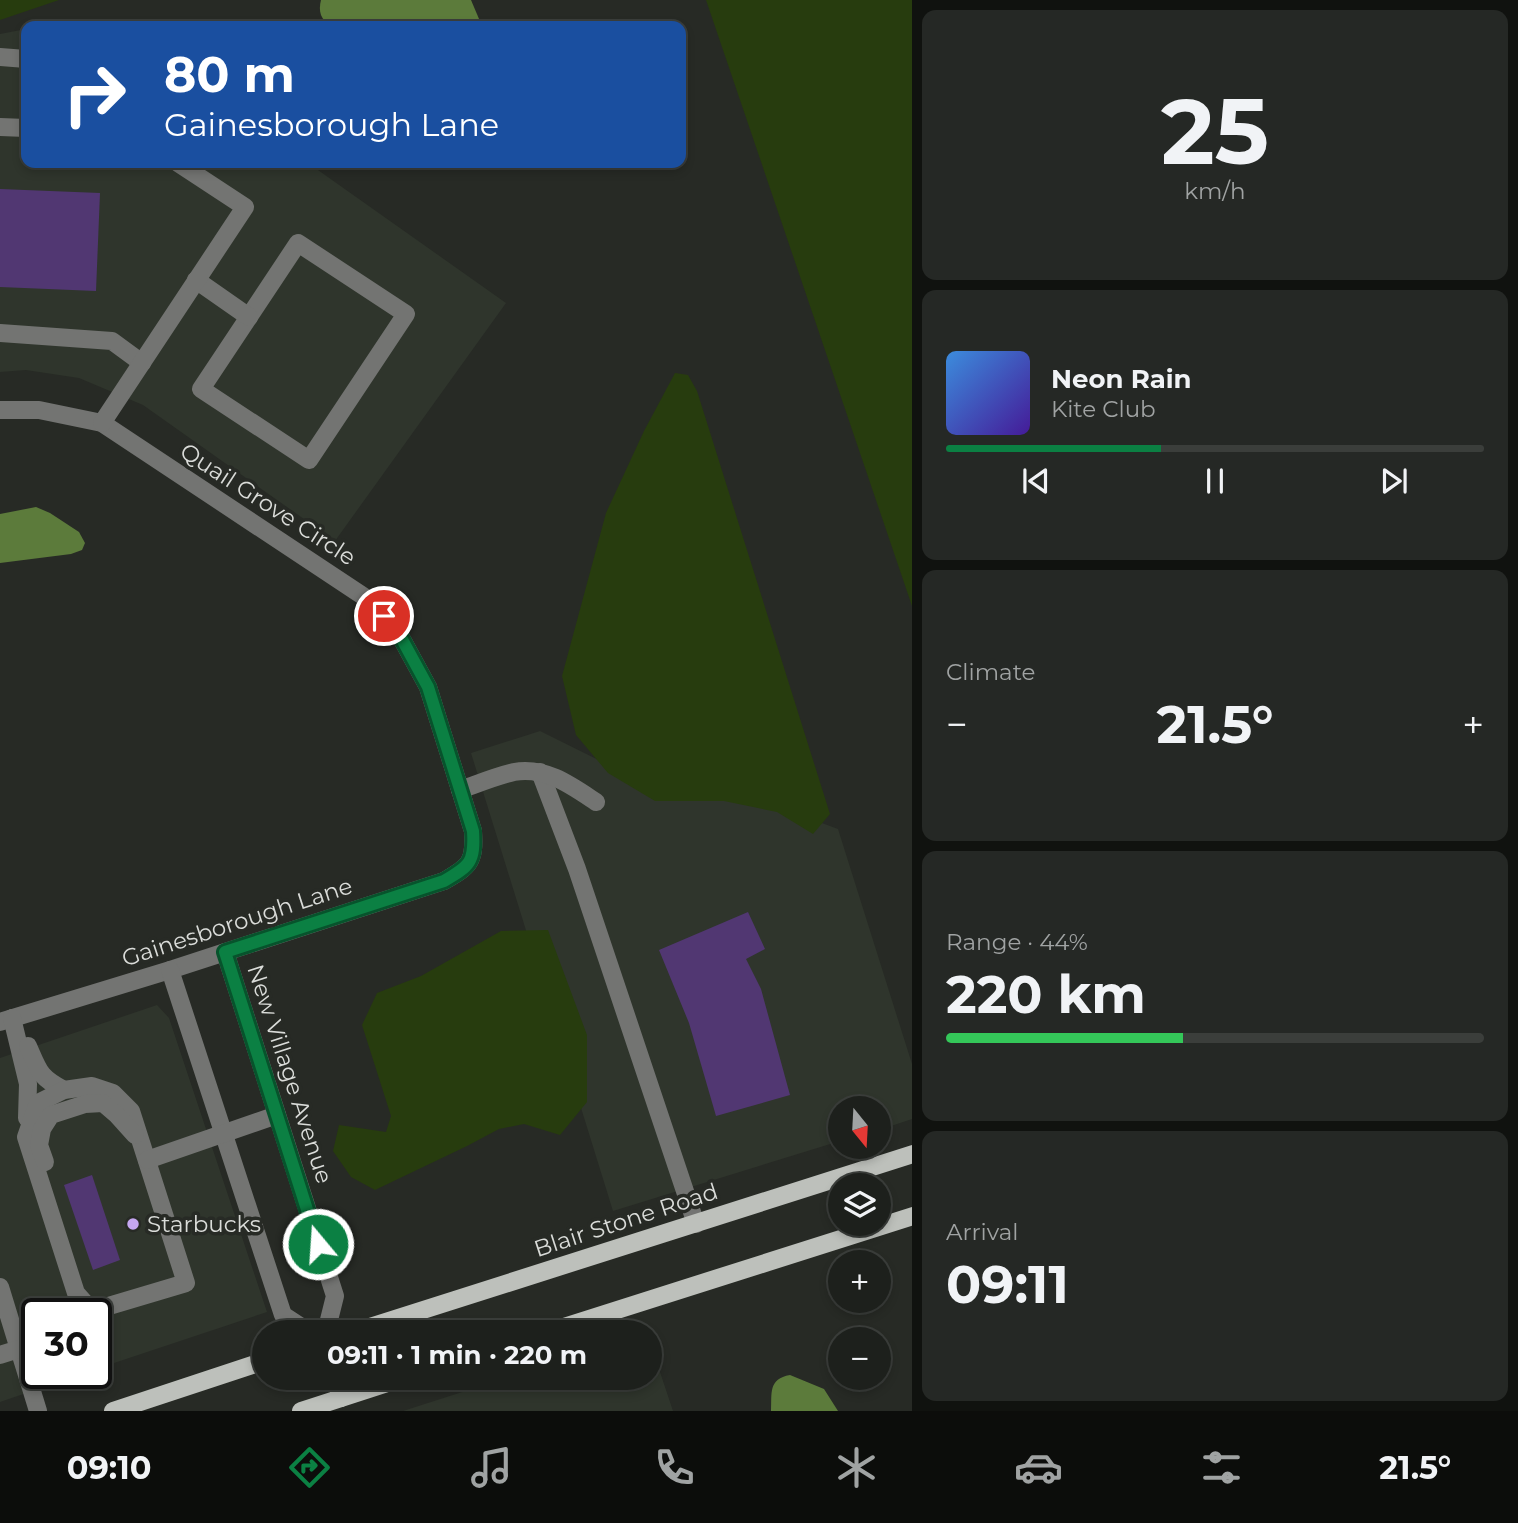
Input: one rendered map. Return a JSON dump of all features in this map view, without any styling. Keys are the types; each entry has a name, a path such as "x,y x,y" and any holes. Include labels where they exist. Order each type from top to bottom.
{"main road":[{"name":"Blair Stone Road","path":"392,1320 912,1154"},
{"path":"586,1320 912,1216"},
{"path":"113,1411 252,1365"},
{"path":"301,1411 343,1404 375,1390"}],"street":[{"path":"0,57 21,59"},
{"path":"0,127 21,128"},
{"path":"102,423 245,207 186,168"},
{"path":"298,243 406,314 309,460 201,389 248,317 298,243"},
{"path":"196,280 248,317"},
{"path":"0,333 112,341 142,363"},
{"name":"Quail Grove Circle","path":"0,410 39,410 102,423 369,600 398,632 428,687 473,831 474,849"},
{"path":"460,790 515,772 540,772 565,782 596,802"},
{"path":"540,772 577,869 696,1224"},
{"name":"Gainesborough Lane","path":"6,1020 444,881 466,868 474,849"},
{"name":"New Village Avenue","path":"225,952 335,1296 329,1320"},
{"path":"170,970 283,1315 291,1320"},
{"path":"6,1020 29,1047 36,1066 48,1082 64,1090"},
{"path":"6,1020 29,1084 26,1137 76,1293 81,1298"},
{"path":"26,1137 38,1103 64,1090 92,1086 113,1093 131,1111 186,1283 112,1305"},
{"path":"89,1298 39,1145 42,1129 51,1115 85,1104 103,1103 132,1130 147,1160"},
{"path":"147,1160 277,1115"},
{"path":"0,1287 38,1411"},
{"path":"0,1355 19,1349"}],"shaded area":[{"path":"0,0 59,0 0,20"},
{"path":"321,0 471,0 480,21 324,21 320,8"},
{"path":"706,0 912,0 912,606"},
{"path":"21,30 21,168 315,168 506,303 335,541 143,405 79,378 26,370 0,372 0,34"},
{"path":"675,373 688,375 697,391 830,814 813,834 777,812 724,801 655,801 608,773 576,735 562,676 606,513 644,431"},
{"path":"36,507 79,532 85,543 82,550 71,554 0,563 0,514"},
{"path":"540,731 677,799 744,794 838,829 912,1064 912,1119 891,1126 891,1096 828,1096 828,1145 613,1211 471,753"},
{"path":"548,930 587,1035 587,1102 560,1135 524,1124 499,1129 375,1190 351,1177 333,1151 339,1125 386,1132 391,1116 362,1025 377,993 421,976 501,931"},
{"name":"Starbucks","path":"157,1005 169,1018 267,1312 112,1364 112,1298 21,1298 21,1389 38,1389 0,1402 0,1058"},
{"path":"790,1375 824,1389 838,1411 771,1411 775,1383"},
{"path":"662,1378 673,1411 403,1411 468,1390 662,1390"}],"building":[{"path":"0,189 100,193 96,291 0,287"},
{"path":"748,912 765,949 746,959 761,989 790,1095 716,1116 689,1023 659,950"},
{"path":"92,1175 120,1260 93,1270 64,1185"}],"place":[{"name":"Starbucks","path":"133,1224"}],"route":[{"path":"318,1244 225,952 444,881 466,868 474,849 473,831 428,687 398,632 384,616"}]}
